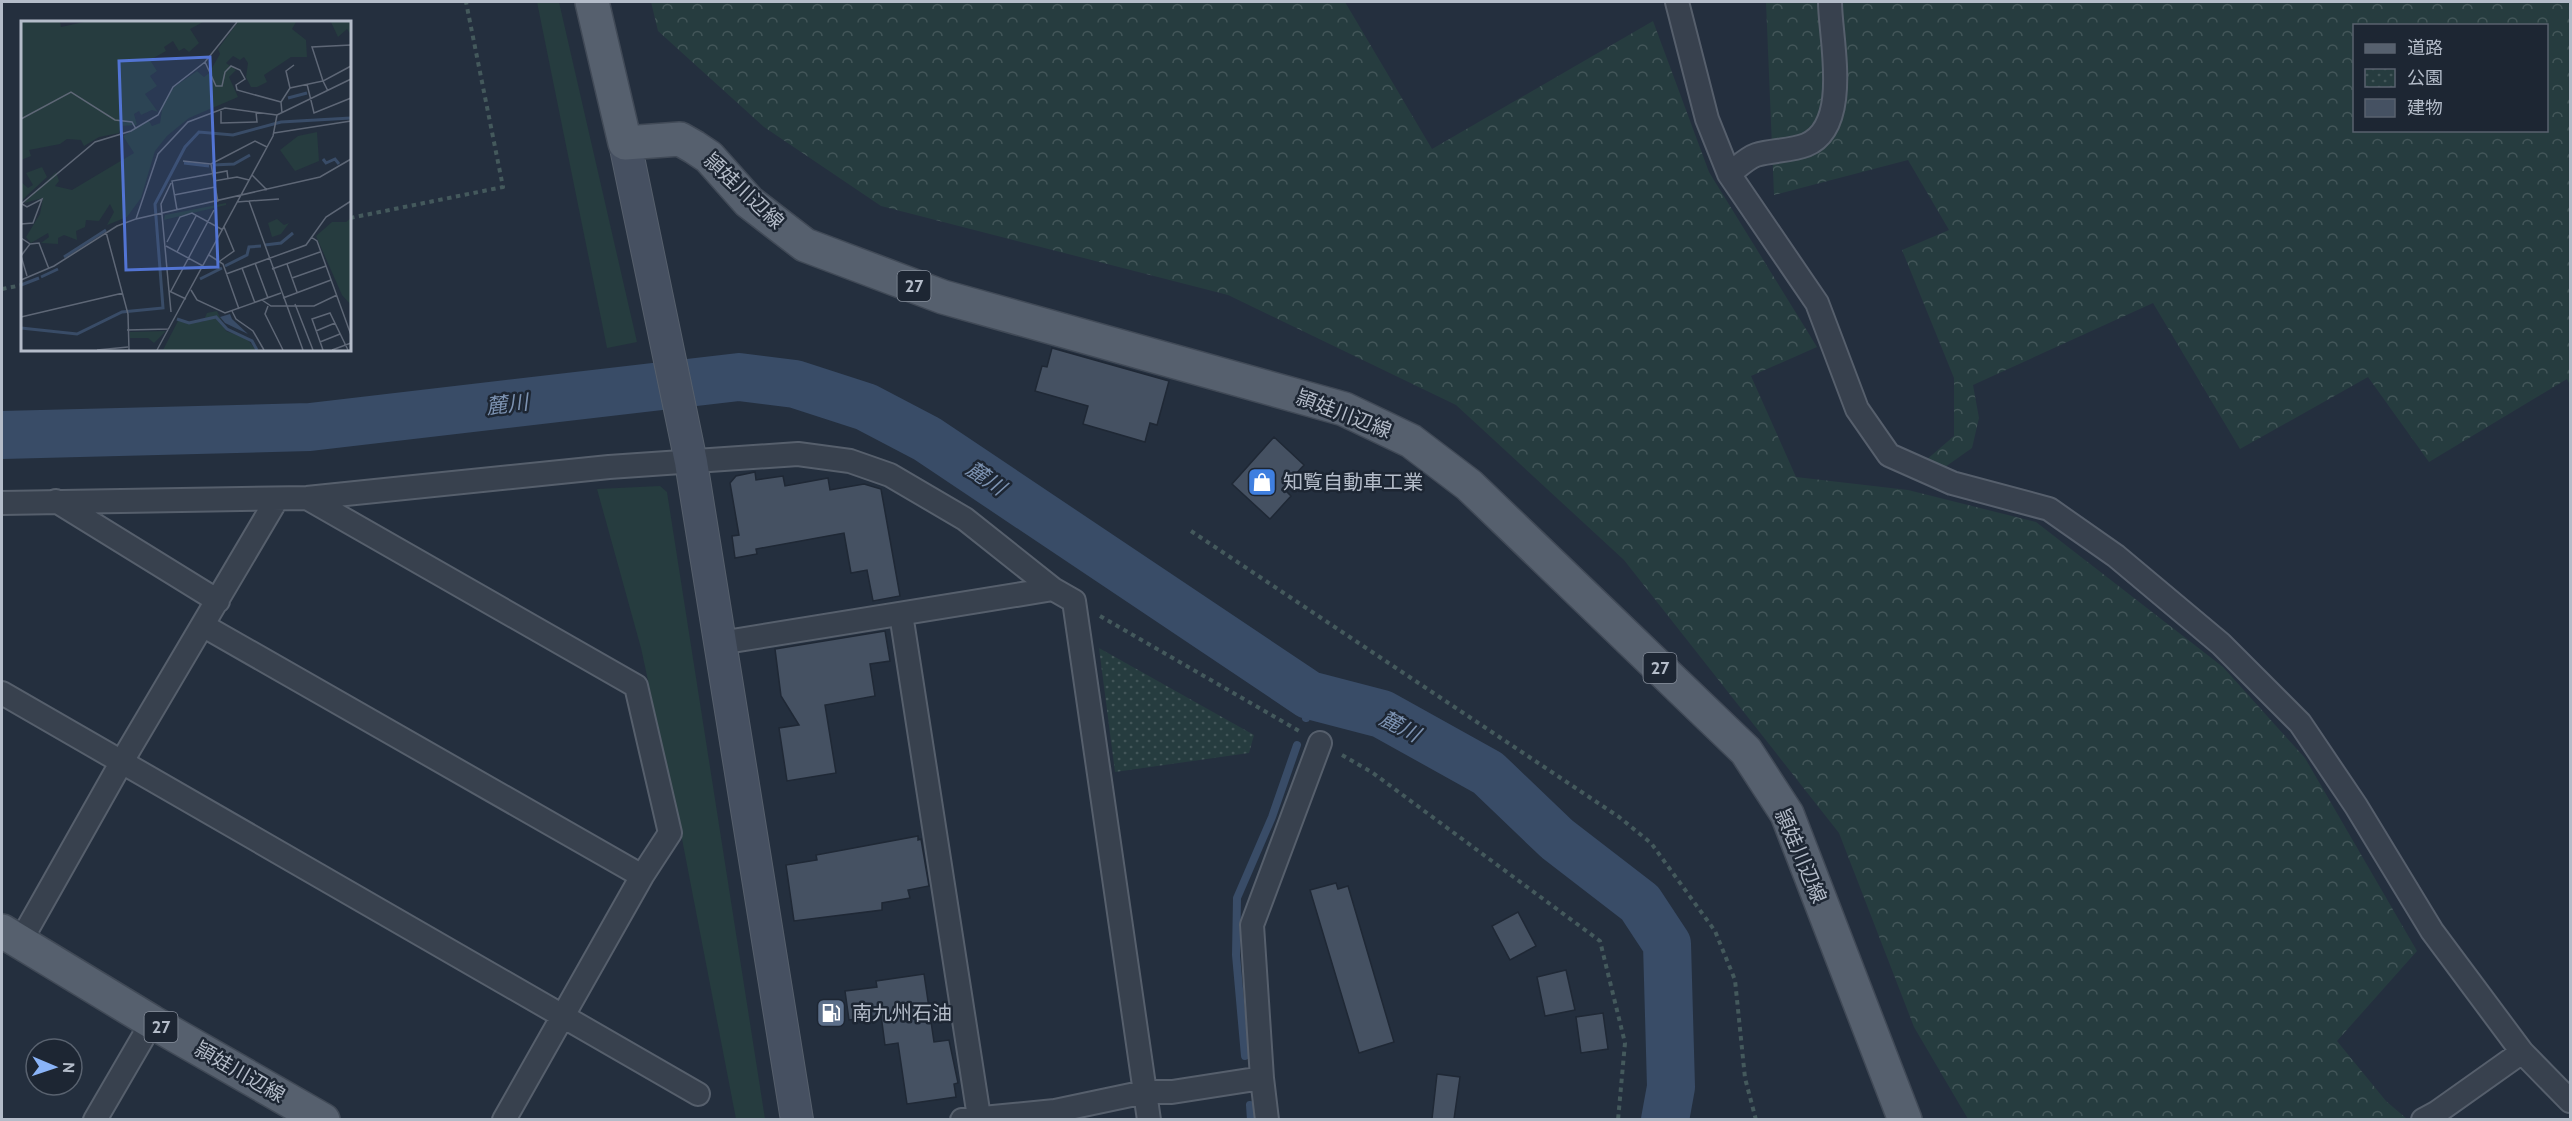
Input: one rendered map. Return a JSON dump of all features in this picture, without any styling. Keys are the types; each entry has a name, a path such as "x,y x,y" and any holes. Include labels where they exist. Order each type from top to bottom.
{"main road":[{"path":"592,2 625,143"},
{"name":"頴娃川辺線","path":"625,143 680,139 709,157 749,202 805,245 943,297 1344,409 1411,441 1469,484 1746,750 1787,814 1905,1119"},
{"name":"頴娃川辺線","path":"11,936 152,1022 323,1119"}],"street":[{"path":"1677,2 1707,119 1729,174 1817,303 1857,409 1889,455 1952,483 2049,509 2116,556 2221,644 2300,723 2356,806 2432,932 2522,1052 2571,1101"},
{"path":"1729,174 1754,156 1807,145 1820,135 1834,101 1836,74 1830,2"},
{"path":"625,143 690,454 797,1119"},
{"path":"2,503 306,498 609,467 690,454 798,454 850,461 890,475 965,519 1053,589 1074,601 1149,1119"},
{"path":"306,498 636,686 670,833 642,876 504,1119"},
{"path":"11,936 122,763 277,499"},
{"path":"56,501 218,601"},
{"path":"720,643 1053,589"},
{"path":"901,614 970,1118 1055,1115 1145,1092 1172,1092 1262,1078"},
{"path":"204,626 642,876"},
{"path":"2,693 698,1094"},
{"path":"1267,1119 1262,1078 1252,925 1320,742"},
{"path":"95,1119 152,1022"},
{"path":"2423,1119 2436,1113 2522,1052"}],"path":[{"path":"351,218 504,187 466,2"},
{"path":"2,289 21,285"},
{"path":"1191,531 1619,817 1651,843 1715,931 1735,980 1745,1078 1756,1119"},
{"path":"1074,601 1373,773 1600,941 1625,1043 1618,1119"}],"green space":[{"path":"537,2 559,2 637,342 607,348"},
{"path":"651,2 1345,2 1432,149 1653,21 1709,172 1817,347 1751,376 1796,477 1908,490 2036,522 2223,667 2305,758 2417,951 2337,1041 2386,1101 2407,1119 1968,1119 1914,1027 1839,833 1624,560 1456,405 1228,295 881,206 764,127 658,31"},
{"path":"1766,2 2570,2 2570,385 2567,379 2429,462 2368,377 2240,449 2153,303 1973,385 1979,418 1972,448 1945,467 1925,461 1954,436 1954,378 1902,250 1949,230 1908,160 1774,195"},
{"path":"660,486 667,492 765,1119 736,1119 682,839 641,648 597,489"},
{"path":"1099,648 1254,735 1249,753 1115,772"}],"building":[{"path":"1052,348 1169,381 1157,425 1150,423 1145,442 1083,424 1088,406 1035,391 1042,366 1047,367"},
{"path":"1274,437 1304,465 1283,488 1291,496 1270,519 1232,484"},
{"path":"755,472 756,480 783,476 785,486 828,478 830,490 864,484 881,489 900,596 873,601 867,570 851,573 844,533 756,549 757,554 735,558 732,536 739,535 730,483 736,476"},
{"path":"885,631 890,661 870,664 875,696 825,705 836,773 787,781 779,728 799,725 781,696 775,649"},
{"path":"918,836 918,840 921,839 929,886 908,890 910,898 882,903 882,910 794,921 786,865 817,860 816,855"},
{"path":"1336,883 1338,889 1348,886 1394,1042 1359,1053 1310,890"},
{"path":"1518,912 1536,946 1510,960 1492,926"},
{"path":"1566,970 1575,1010 1545,1016 1537,977"},
{"path":"924,974 934,1042 949,1040 958,1083 954,1084 956,1097 907,1104 898,1043 885,1045 881,1015 849,1020 845,991 877,987 876,981"},
{"path":"1603,1013 1608,1049 1581,1053 1576,1017"},
{"path":"1437,1074 1460,1077 1454,1119 1432,1119"}],"waterway":[{"name":"麓川","path":"2,435 310,427 739,377 795,384 866,407 927,439 1309,695 1382,714 1488,773 1557,839 1640,903 1667,944 1671,1087 1665,1120"},
{"path":"1306,718 1309,695"},
{"path":"1245,1056 1236,955 1237,898 1272,817 1297,745"},
{"path":"1250,1105 1251,1120"}],"place":[{"name":"知覧自動車工業","path":"1262,482"},
{"name":"南九州石油","path":"831,1013"}]}
